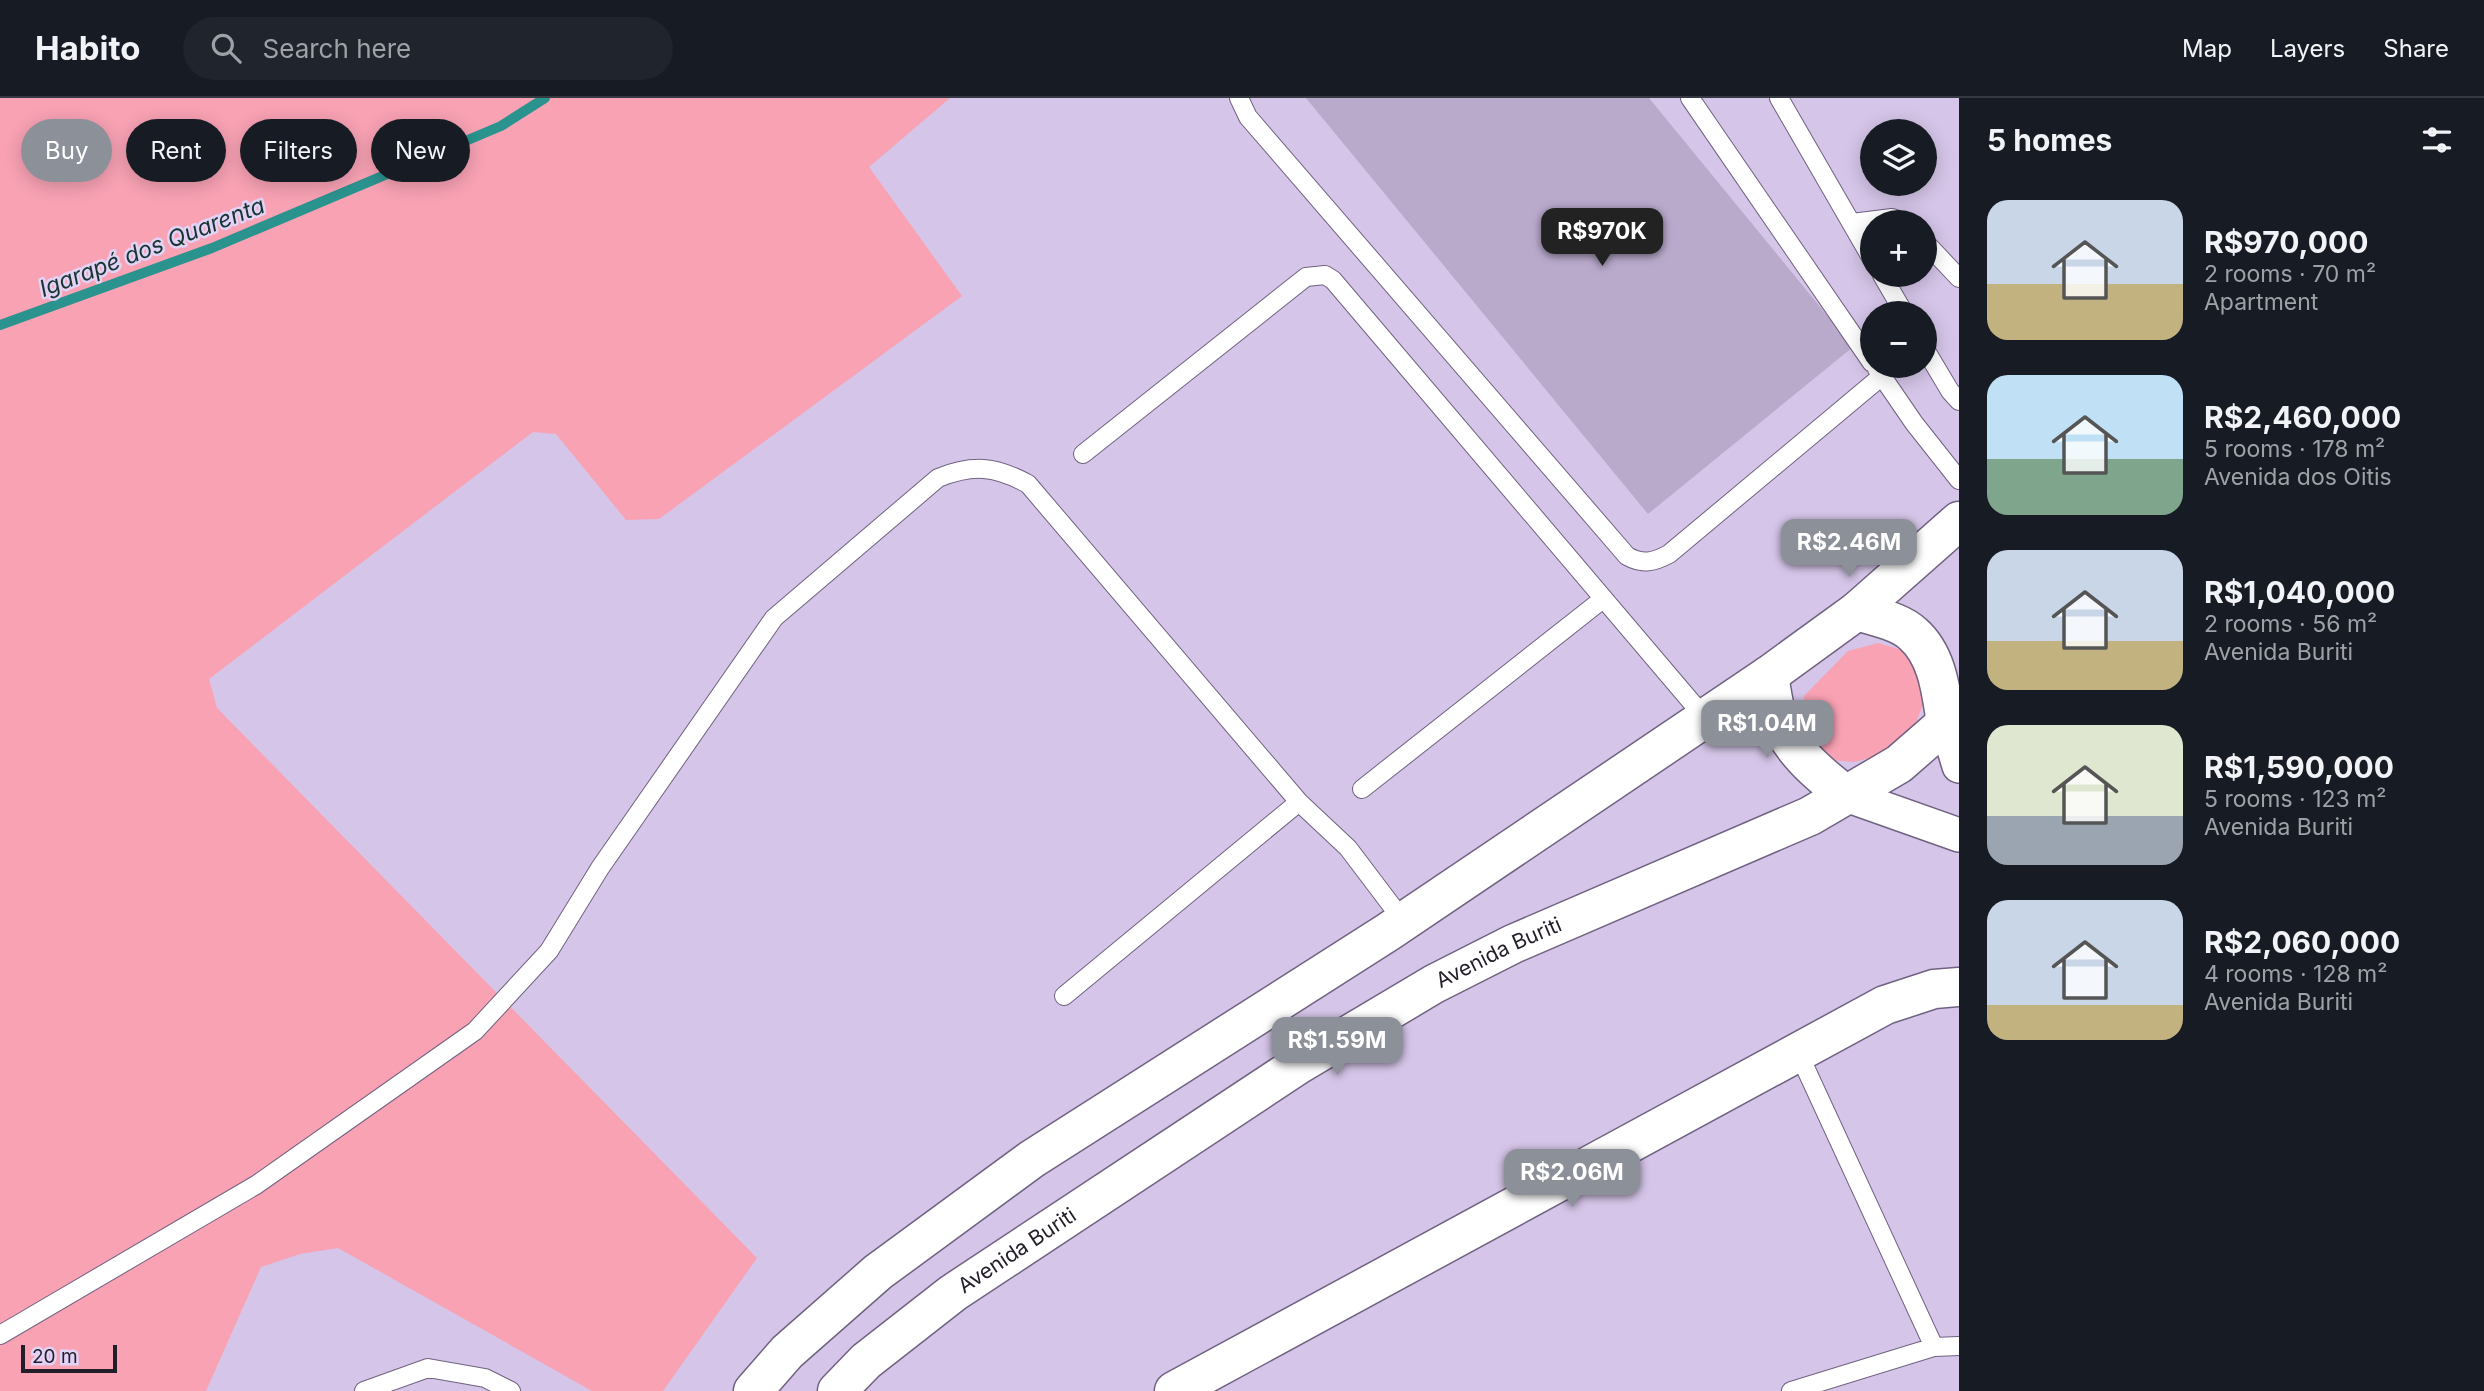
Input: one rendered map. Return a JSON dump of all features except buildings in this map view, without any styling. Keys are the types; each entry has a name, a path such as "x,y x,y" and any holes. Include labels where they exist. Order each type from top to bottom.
{"main road":[{"path":"753,1391 787,1352 878,1272 1032,1159 1404,922 1769,676 1857,611 1959,521"},
{"path":"1769,676 1776,713 1795,748 1814,770 1846,795 1899,764 1953,713 1929,654 1912,633 1894,623 1857,611"},
{"name":"Avenida Buriti","path":"837,1391 866,1361 953,1293 1298,1065 1434,984 1513,944 1765,837 1846,795"},
{"path":"1174,1391 1885,1005 1934,989 1959,987"}],"street":[{"path":"1953,713 1959,766"},
{"path":"1846,795 1959,835"}],"lane":[{"path":"1239,98 1248,117 1627,556 1635,561 1656,561 1670,554 1865,378"},
{"path":"1690,98 1860,345"},
{"path":"1779,98 1860,237"},
{"path":"1852,223 1860,222"},
{"path":"1937,255 1959,278"},
{"path":"1083,454 1306,277 1325,275 1334,280 1705,718"},
{"path":"1937,369 1959,401"},
{"path":"1883,378 1959,480"},
{"path":"0,1335 256,1185 475,1031 549,951 600,868 774,618 938,478 961,469 986,468 1006,471 1028,484 1299,802 1348,848 1404,922"},
{"path":"1362,789 1604,599"},
{"path":"1063,996 1299,802"},
{"path":"1798,1052 1934,1347"},
{"path":"1791,1391 1934,1347 1959,1346"},
{"path":"364,1391 428,1368 511,1391"}],"shaded area":[{"path":"0,98 950,98 869,167 962,296 659,519 626,520 556,434 533,432 209,679 217,708 757,1258 663,1391 592,1391 338,1248 300,1254 261,1267 206,1391 0,1391"},
{"path":"1878,643 1902,650 1920,666 1927,694 1915,725 1881,755 1854,762 1831,760 1814,747 1802,723 1804,696 1848,651"}],"waterway":[{"name":"Igarapé dos Quarenta","path":"0,325 212,248 501,126 545,98"}]}
